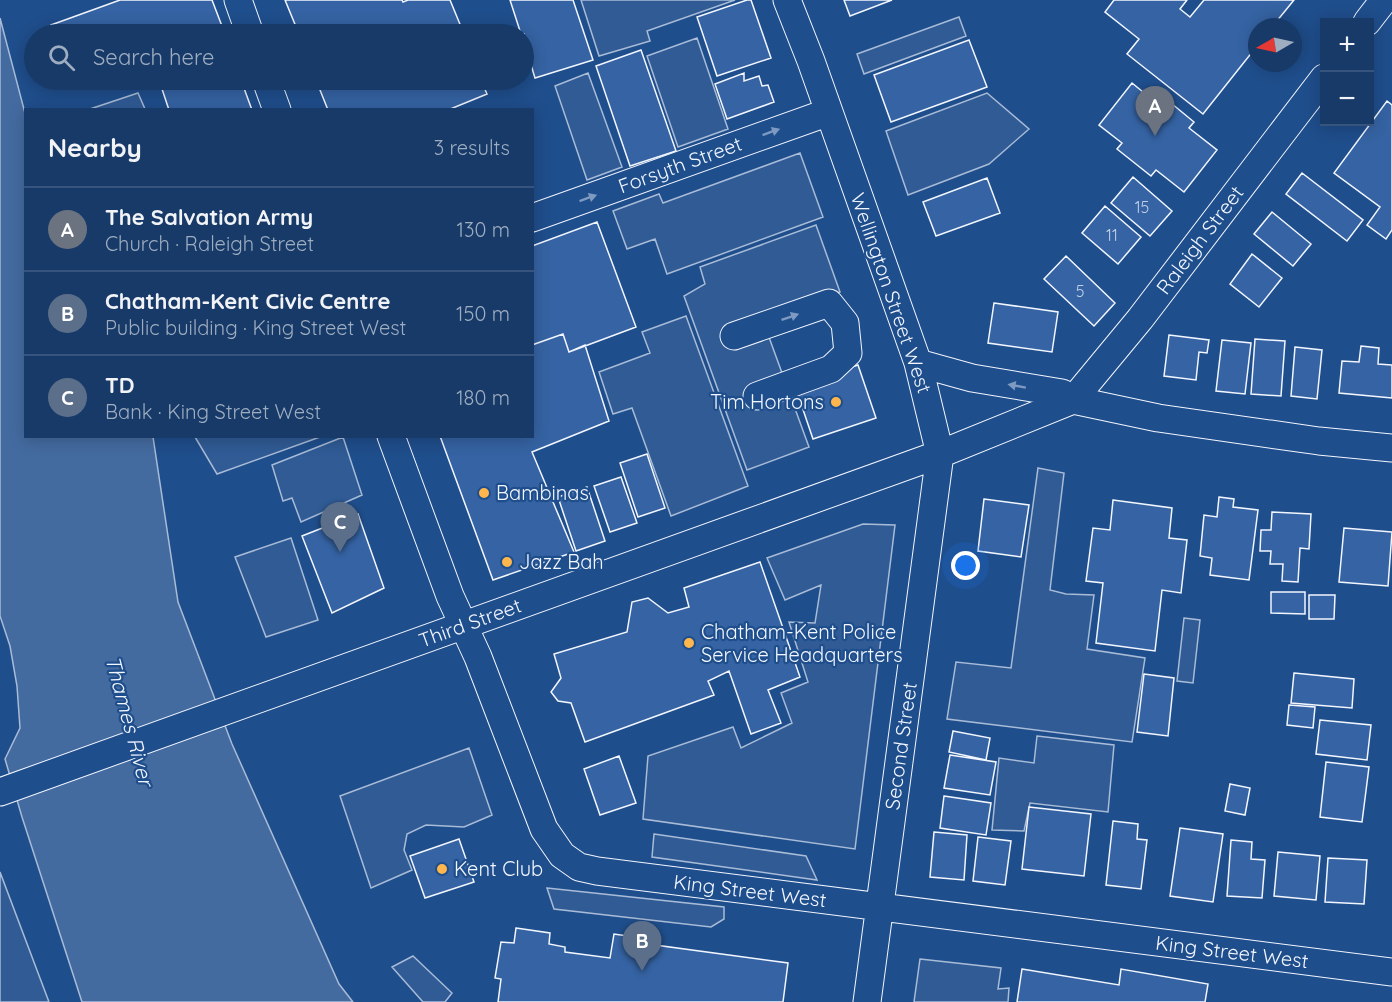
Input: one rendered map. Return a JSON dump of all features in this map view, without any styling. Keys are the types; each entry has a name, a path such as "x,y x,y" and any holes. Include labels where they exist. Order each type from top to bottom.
{"street":[{"path":"238,0 246,24"},
{"name":"Wellington Street West","path":"787,0 918,363 940,454"},
{"path":"1370,18 1384,0"},
{"name":"Raleigh Street","path":"1073,400 1140,319 1320,83"},
{"path":"270,90 276,108"},
{"name":"Forsyth Street","path":"534,217 829,112"},
{"path":"734,336 830,303 845,323 848,353 831,369 757,396"},
{"path":"918,363 972,378 1062,393 1073,400 1158,418 1319,441 1392,448"},
{"path":"940,454 1073,400"},
{"name":"King Street West","path":"392,438 450,596 465,626 544,829 562,855 579,867 638,877 1392,972"},
{"name":"Third Street","path":"0,792 940,454"},
{"name":"Second Street","path":"867,1002 940,454"}],"shaded area":[{"path":"581,0 735,0 647,31 650,41 599,56"},
{"path":"959,17 966,36 864,74 857,54"},
{"path":"697,38 728,129 678,147 647,56"},
{"path":"588,73 622,167 587,180 555,86"},
{"path":"138,93 145,108 93,108"},
{"path":"987,93 1029,129 989,164 908,195 886,131"},
{"path":"800,153 823,217 667,274 655,239 627,249 613,211 659,194 663,203"},
{"path":"816,225 840,292 762,318 809,447 747,470 684,296 705,284 700,267"},
{"path":"686,316 748,486 671,516 632,408 613,414 599,372 650,353 642,332"},
{"path":"196,438 317,438 217,474"},
{"path":"343,438 362,495 301,522 292,498 283,501 272,465"},
{"path":"1038,468 1064,473 1050,590 1066,594 1094,595 1087,649 1145,658 1132,742 947,719 956,662 1011,668"},
{"path":"863,524 895,525 855,849 643,819 648,756 733,727 741,748 792,723 781,693 808,682 789,622 815,623 821,585 785,600 767,558"},
{"path":"291,538 318,620 266,637 235,557"},
{"path":"1184,618 1200,620 1193,683 1177,681"},
{"path":"1037,736 1114,745 1108,812 1030,803 1024,831 992,830 999,758 1034,763"},
{"path":"469,748 492,815 464,827 426,825 407,834 404,850 412,870 371,888 340,796"},
{"path":"654,834 806,856 817,880 652,857"},
{"path":"0,872 49,1002 0,1002"},
{"path":"547,888 724,907 724,919 711,927 554,909"},
{"path":"413,956 452,993 445,1002 423,1002 392,967"},
{"path":"920,959 1001,968 998,989 1009,988 1008,1002 914,1002"}],"water":[{"name":"Thames River","path":"0,18 24,109 24,438 153,438 178,602 232,744 339,984 353,1002 82,1002 5,759 20,728 17,686 10,646 0,616"}],"building":[{"path":"120,0 212,0 221,24 54,24"},
{"path":"285,0 402,0 403,2 450,0 460,24 295,24"},
{"path":"510,0 573,0 593,60 535,78 534,24 518,24"},
{"path":"751,0 771,58 717,76 697,17"},
{"path":"844,0 892,0 850,16"},
{"path":"1114,0 1187,0 1180,9 1190,17 1204,0 1294,0 1279,18 1248,18 1248,57 1203,114 1127,54 1139,39 1105,12"},
{"path":"969,40 987,87 891,122 874,75"},
{"path":"641,50 676,151 630,166 596,66"},
{"path":"744,73 744,81 759,76 762,86 768,85 774,102 727,119 715,84"},
{"path":"1132,83 1154,101 1160,94 1194,122 1189,128 1217,150 1184,192 1156,170 1151,176 1117,149 1122,143 1099,125"},
{"path":"162,90 245,90 251,108 168,108"},
{"path":"320,90 485,90 487,94 453,108 327,108"},
{"path":"1387,101 1392,105 1392,230 1386,239 1367,225 1380,207 1334,173 1369,126 1374,126 1374,119"},
{"path":"1302,173 1363,220 1347,241 1286,194"},
{"path":"1133,177 1172,211 1150,236 1111,203"},
{"path":"987,178 1000,213 936,236 923,202"},
{"path":"1105,206 1141,237 1118,264 1082,233"},
{"path":"1272,212 1311,244 1293,266 1254,234"},
{"path":"597,222 636,327 569,352 563,334 534,344 534,245"},
{"path":"1252,254 1282,278 1259,307 1230,284"},
{"path":"1066,256 1115,303 1094,326 1044,279"},
{"path":"994,303 1058,312 1052,352 988,343"},
{"path":"563,334 569,352 585,345 609,421 532,452 574,552 493,580 441,438 534,438 534,344"},
{"path":"1169,335 1209,340 1207,353 1199,352 1196,380 1164,376"},
{"path":"1255,339 1285,341 1281,396 1251,394"},
{"path":"1222,340 1251,343 1245,394 1216,391"},
{"path":"1361,346 1379,348 1378,364 1392,365 1392,398 1339,393 1342,361 1359,362"},
{"path":"1295,347 1322,350 1317,399 1291,396"},
{"name":"Tim Hortons","path":"858,365 876,418 813,439 795,386"},
{"path":"647,454 665,508 638,517 620,463"},
{"path":"621,477 637,523 610,532 594,486"},
{"path":"587,487 605,541 576,551 558,497"},
{"path":"1219,497 1234,499 1233,507 1258,510 1249,580 1210,575 1212,558 1200,556 1204,515 1217,517"},
{"path":"984,499 1029,505 1021,557 978,551"},
{"path":"1113,500 1172,508 1169,538 1187,540 1181,593 1162,590 1155,651 1096,643 1103,583 1086,581 1093,528 1110,530"},
{"path":"1272,512 1311,514 1309,549 1300,548 1298,582 1282,581 1283,564 1270,564 1271,551 1260,551 1261,530 1271,530"},
{"path":"358,514 384,588 332,613 302,536"},
{"path":"1344,528 1392,532 1388,586 1339,582"},
{"name":"Chatham-Kent Police Service Headquarters","path":"760,562 800,677 768,690 781,723 751,734 729,671 708,681 714,695 585,742 571,703 558,701 551,692 561,678 554,654 627,632 632,602 648,598 668,613 689,607 684,588"},
{"path":"1271,592 1305,592 1305,614 1271,613"},
{"path":"1309,595 1335,595 1334,619 1309,619"},
{"path":"1294,673 1354,679 1352,708 1291,703"},
{"path":"1144,674 1174,678 1168,736 1137,732"},
{"path":"1289,705 1315,707 1313,728 1287,725"},
{"path":"1320,720 1371,725 1367,760 1316,754"},
{"path":"953,731 990,738 986,760 949,752"},
{"path":"950,755 996,762 990,795 944,788"},
{"path":"619,756 636,803 600,815 584,769"},
{"path":"1326,762 1369,767 1362,822 1320,817"},
{"path":"1230,784 1250,788 1245,815 1225,811"},
{"path":"944,796 991,803 986,835 940,828"},
{"path":"1029,807 1091,814 1084,876 1022,869"},
{"path":"1113,821 1138,824 1137,839 1147,840 1141,889 1106,885"},
{"path":"1180,828 1223,834 1213,902 1170,896"},
{"path":"934,832 967,835 964,880 930,877"},
{"path":"978,837 1011,841 1005,885 973,881"},
{"name":"Kent Club","path":"459,839 474,882 425,898 410,856"},
{"path":"1231,840 1252,842 1251,859 1265,860 1262,898 1227,896"},
{"path":"1278,852 1320,856 1316,900 1274,896"},
{"path":"1328,858 1367,860 1364,904 1325,902"},
{"path":"516,928 550,933 549,944 565,947 565,952 610,958 614,934 649,939 648,944 788,963 783,1002 498,1002 501,979 495,978 501,942 514,943"},
{"path":"1022,969 1119,985 1121,969 1208,984 1205,1002 1017,1002"}],"place":[{"name":"The Salvation Army","path":"1155,136"},
{"name":"Tim Hortons","path":"836,402"},
{"name":"Bambinas","path":"484,493"},
{"name":"TD","path":"340,552"},
{"name":"Jazz Bah","path":"507,562"},
{"name":"Chatham-Kent Police Service Headquarters","path":"689,643"},
{"name":"Kent Club","path":"442,869"},
{"name":"Chatham-Kent Civic Centre","path":"642,971"}]}
